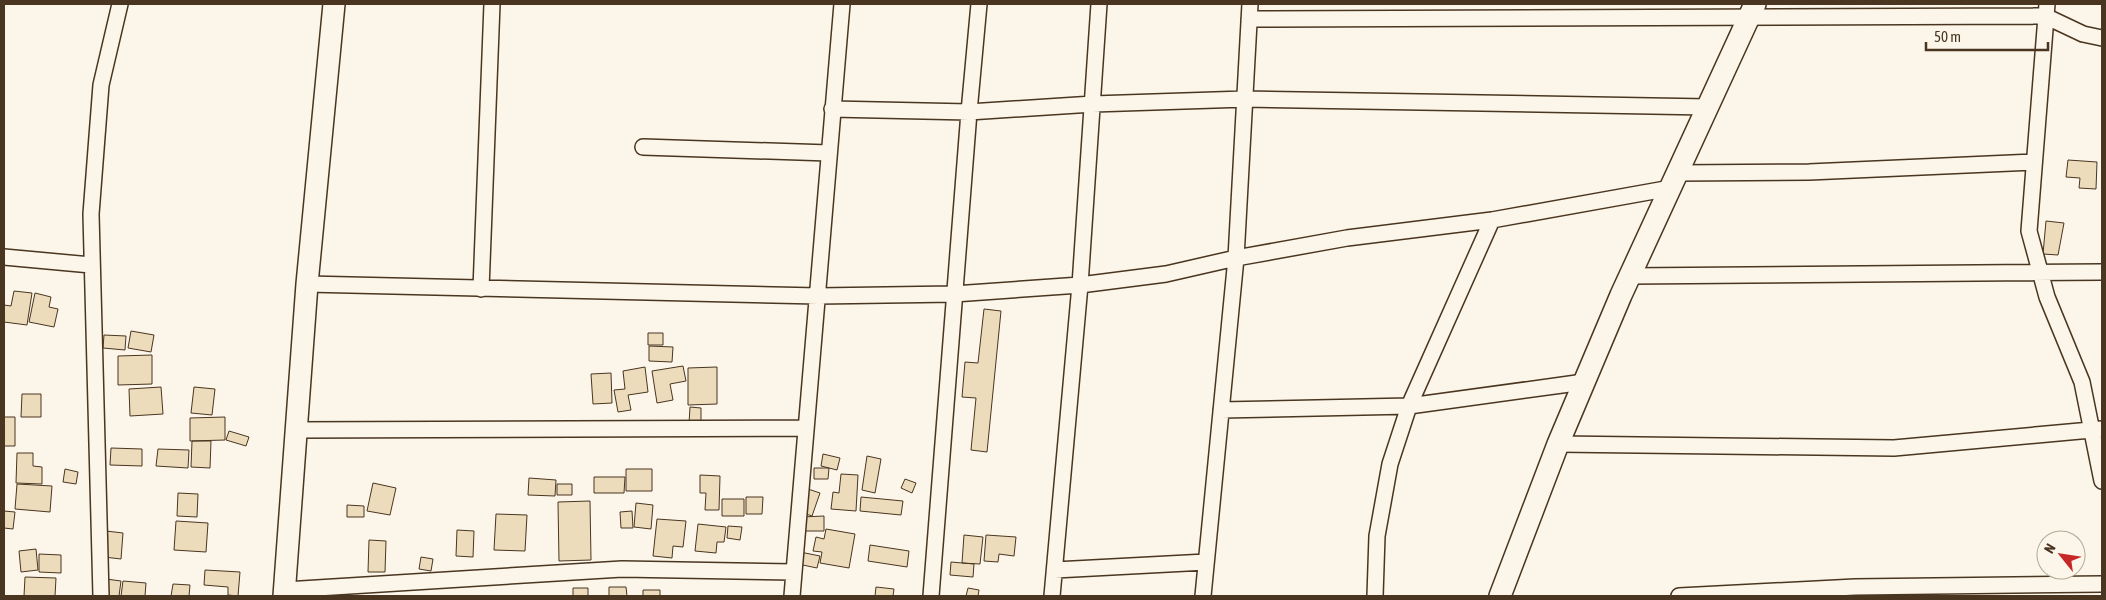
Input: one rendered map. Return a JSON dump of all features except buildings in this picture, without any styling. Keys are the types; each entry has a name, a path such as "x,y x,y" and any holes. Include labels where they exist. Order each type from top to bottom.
{"street":[{"path":"101,596 91,214 101,85 120,4"},
{"path":"334,4 307,284 285,593 622,569 792,572"},
{"path":"481,289 492,4"},
{"path":"792,596 792,572 818,296 842,4"},
{"path":"931,596 979,4"},
{"path":"1052,596 1080,285 1099,4"},
{"path":"2046,10 2029,231 2047,297 2082,382 2097,429 2102,481"},
{"path":"1203,596 1236,258 1250,11 2046,10 2084,34 2102,38"},
{"path":"1500,596 1558,444 1584,382 1630,276 1752,11"},
{"path":"832,109 969,112 1093,104 1245,99 1708,107"},
{"path":"643,147 829,153"},
{"path":"307,284 818,296 954,294 1080,285 1166,274 1236,258 1347,238 1492,220 1674,180 2034,162"},
{"path":"1375,596 1377,536 1390,464 1409,406 1492,220"},
{"path":"4,257 92,265"},
{"path":"1630,276 2102,272"},
{"path":"1221,410 1409,406 1584,382"},
{"path":"296,430 805,428"},
{"path":"1558,444 1894,448 2097,429"},
{"path":"1055,570 1206,562"},
{"path":"1679,596 1752,594 1855,587 2102,584"}]}
